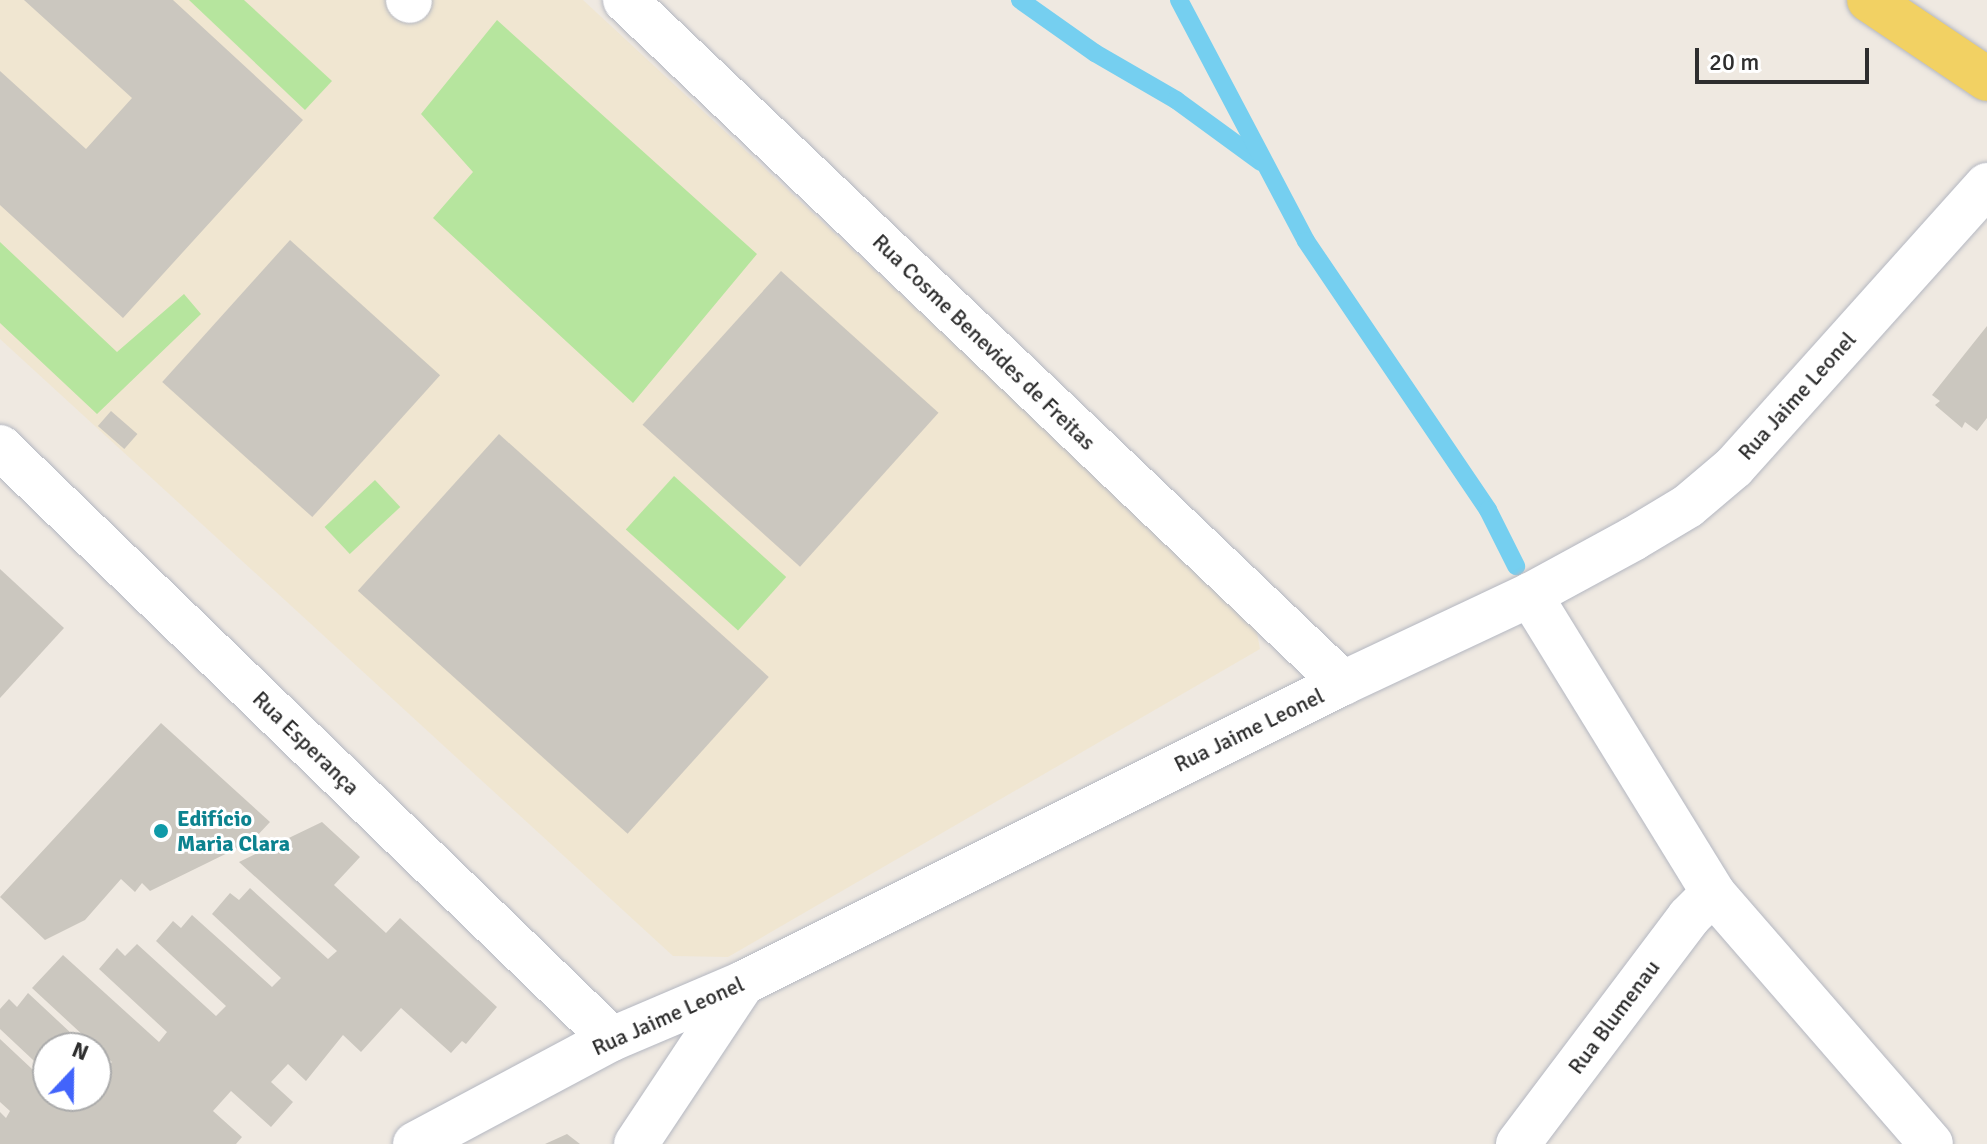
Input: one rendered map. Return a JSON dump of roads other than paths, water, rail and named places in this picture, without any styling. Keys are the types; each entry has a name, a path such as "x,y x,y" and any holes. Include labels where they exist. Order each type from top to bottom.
{"main road":[{"path":"1869,0 1987,79"}],"street":[{"name":"Rua Cosme Benevides de Freitas","path":"625,0 1343,683"},
{"name":"Rua Jaime Leonel","path":"415,1144 612,1039 743,983 1343,683 1530,595 1688,506 1734,467 1987,185"},
{"name":"Rua Esperança","path":"0,447 612,1039"},
{"path":"1530,595 1713,893 1931,1144"},
{"name":"Rua Blumenau","path":"1518,1144 1689,917 1713,893"},
{"path":"636,1144 743,983"}],"waterway":[{"path":"1020,0 1095,53 1176,100 1261,162"},
{"path":"1179,0 1306,241 1488,510 1516,566"}],"place":[{"name":"Edifício Maria Clara","path":"161,831"}]}
